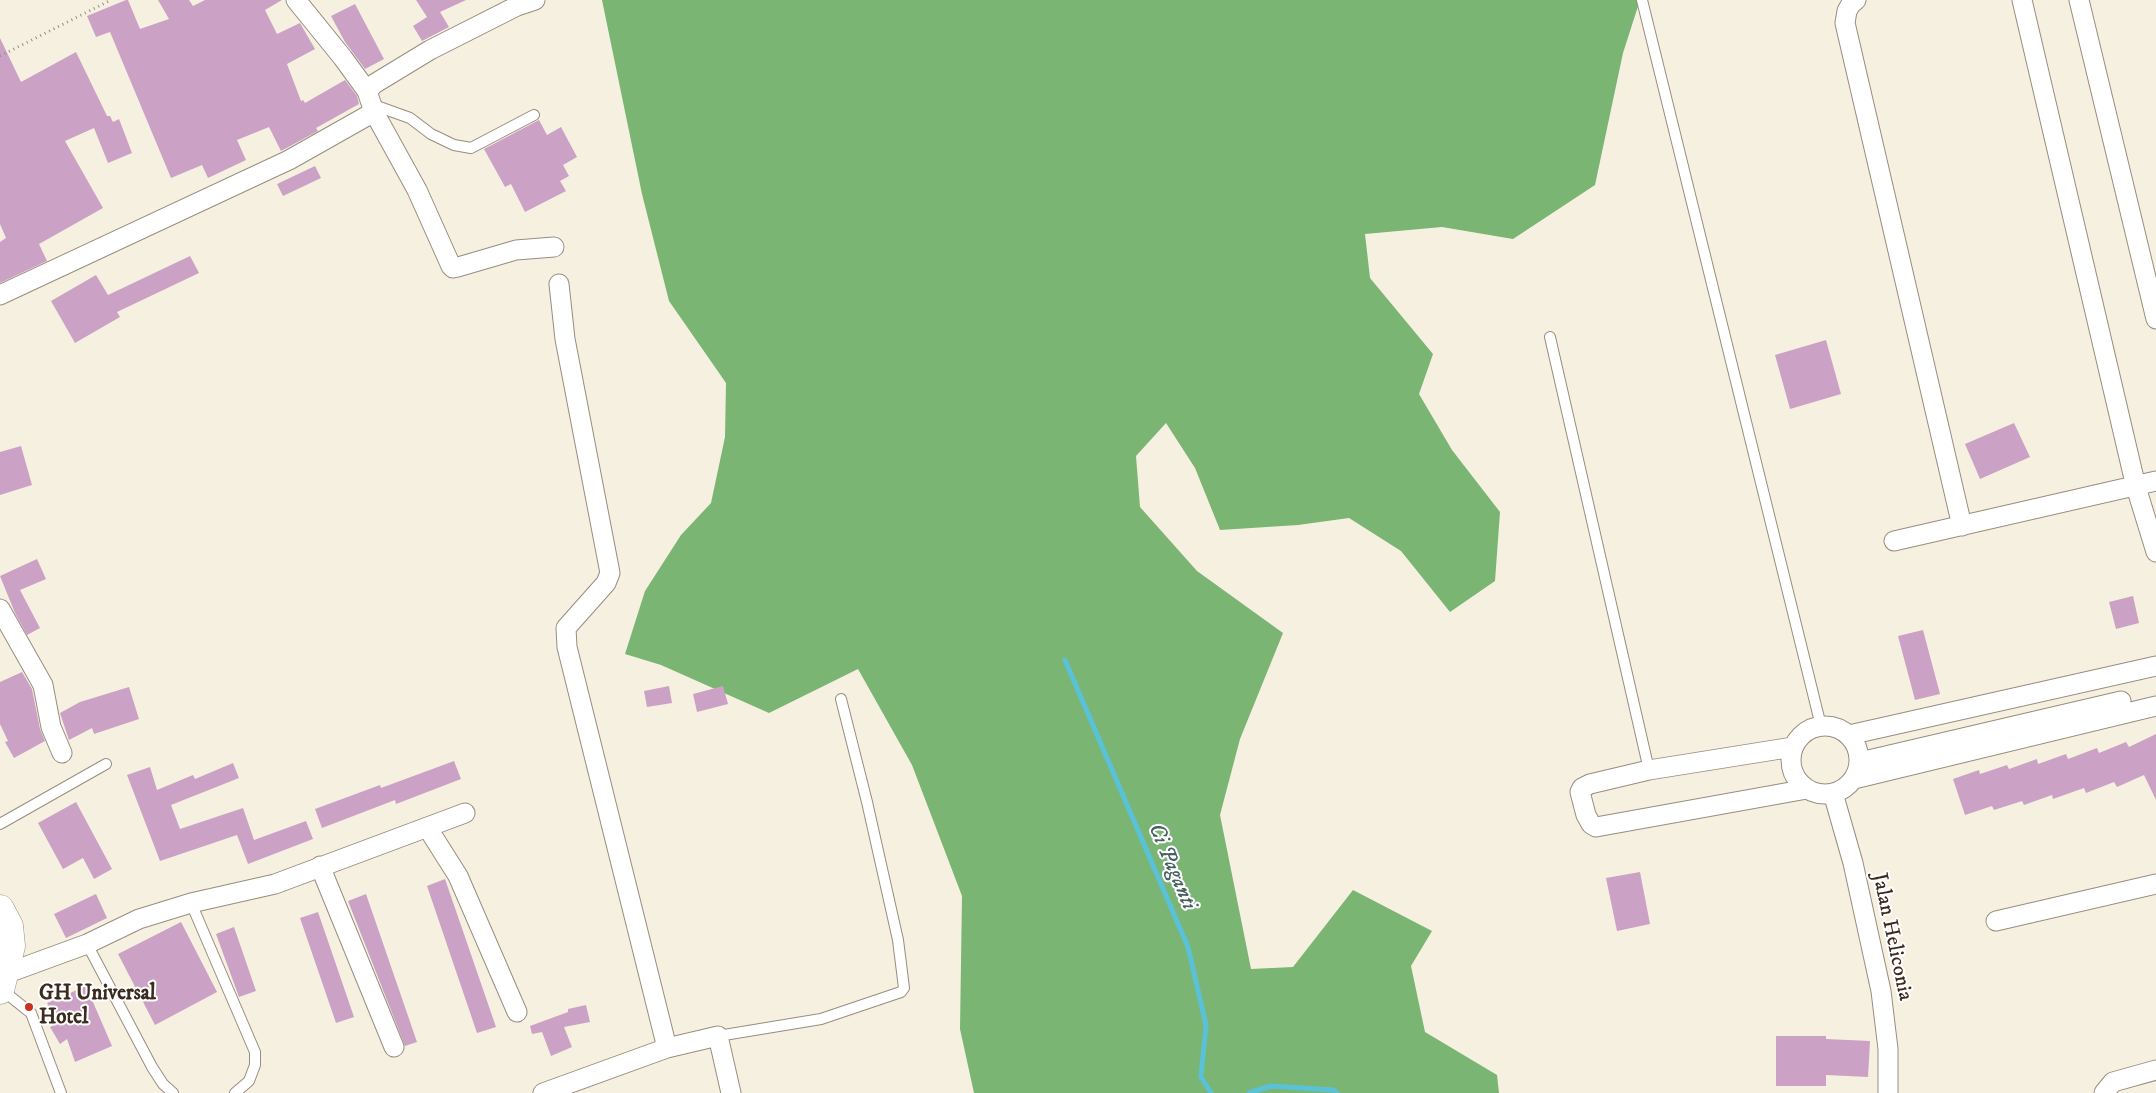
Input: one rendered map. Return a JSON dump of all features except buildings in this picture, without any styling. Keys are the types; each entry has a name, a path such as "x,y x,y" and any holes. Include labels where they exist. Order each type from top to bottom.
{"main road":[{"path":"0,909 9,926 11,946 2,984"}],"street":[{"path":"296,0 343,58 371,102 417,190 448,261 453,268 516,250 554,247"},
{"path":"0,295 289,160 371,102 374,84 430,50 517,6 535,0"},
{"path":"1856,0 1850,4 1845,23 1962,526"},
{"path":"2022,0 2136,487 2156,552"},
{"path":"2078,0 2156,319"},
{"path":"559,284 565,339 610,573 606,584 566,628 567,646 667,1048"},
{"path":"1894,541 2156,481"},
{"path":"0,609 44,685 51,727 62,753"},
{"path":"1855,756 2156,666"},
{"path":"1855,756 2156,677"},
{"path":"1855,756 2156,693"},
{"path":"1855,756 2156,706"},
{"path":"1821,726 1836,728 1855,756 1845,788 1833,794 1824,795 1807,789 1795,778 1792,770 1791,763 1794,747 1800,737 1810,730 1821,726"},
{"path":"1794,747 1649,770 1590,784 1582,788 1580,792 1591,824 1596,827 1807,789"},
{"name":"Jalan Heliconia","path":"1833,794 1853,862 1881,991 1888,1049 1888,1093"},
{"path":"2,984 139,920 191,903 275,884 466,813"},
{"path":"427,827 458,876 517,1012"},
{"path":"320,866 394,1047"},
{"path":"1996,921 2156,884"},
{"path":"547,1092 667,1048 718,1036 731,1093"},
{"path":"2104,1093 2113,1082 2156,1070"}],"lane":[{"path":"1642,0 1821,726"},
{"path":"371,102 410,118 431,134 454,145 471,148 534,115"},
{"path":"1550,337 1649,770"},
{"path":"718,1036 821,1019 901,992 904,988 898,940 868,802 841,699"},
{"path":"0,824 106,764"},
{"path":"191,903 255,1052 255,1065 249,1081 235,1093"},
{"path":"87,944 152,1066 163,1084 173,1093"},
{"path":"2,984 31,1013 61,1093"}],"path":[{"path":"0,56 111,0"}],"green space":[{"path":"602,0 1640,0 1623,53 1595,185 1513,239 1442,227 1365,234 1370,278 1433,354 1419,394 1452,450 1500,512 1495,581 1450,612 1401,551 1349,518 1298,525 1220,530 1195,468 1166,423 1136,456 1140,507 1197,571 1283,633 1240,739 1220,815 1251,969 1293,967 1353,890 1432,931 1411,966 1425,1032 1497,1075 1499,1093 974,1093 960,1029 962,896 912,765 858,669 769,713 661,665 625,654 645,591 681,535 711,503 725,437 726,383 669,301 642,194"}],"waterway":[{"name":"Ci Paganti","path":"1065,660 1188,947 1206,1025 1201,1077 1211,1093"},
{"name":"Ci Paganti","path":"1249,1093 1271,1086 1333,1090 1337,1093"}],"place":[{"name":"GH Universal Hotel","path":"29,1007"}]}
